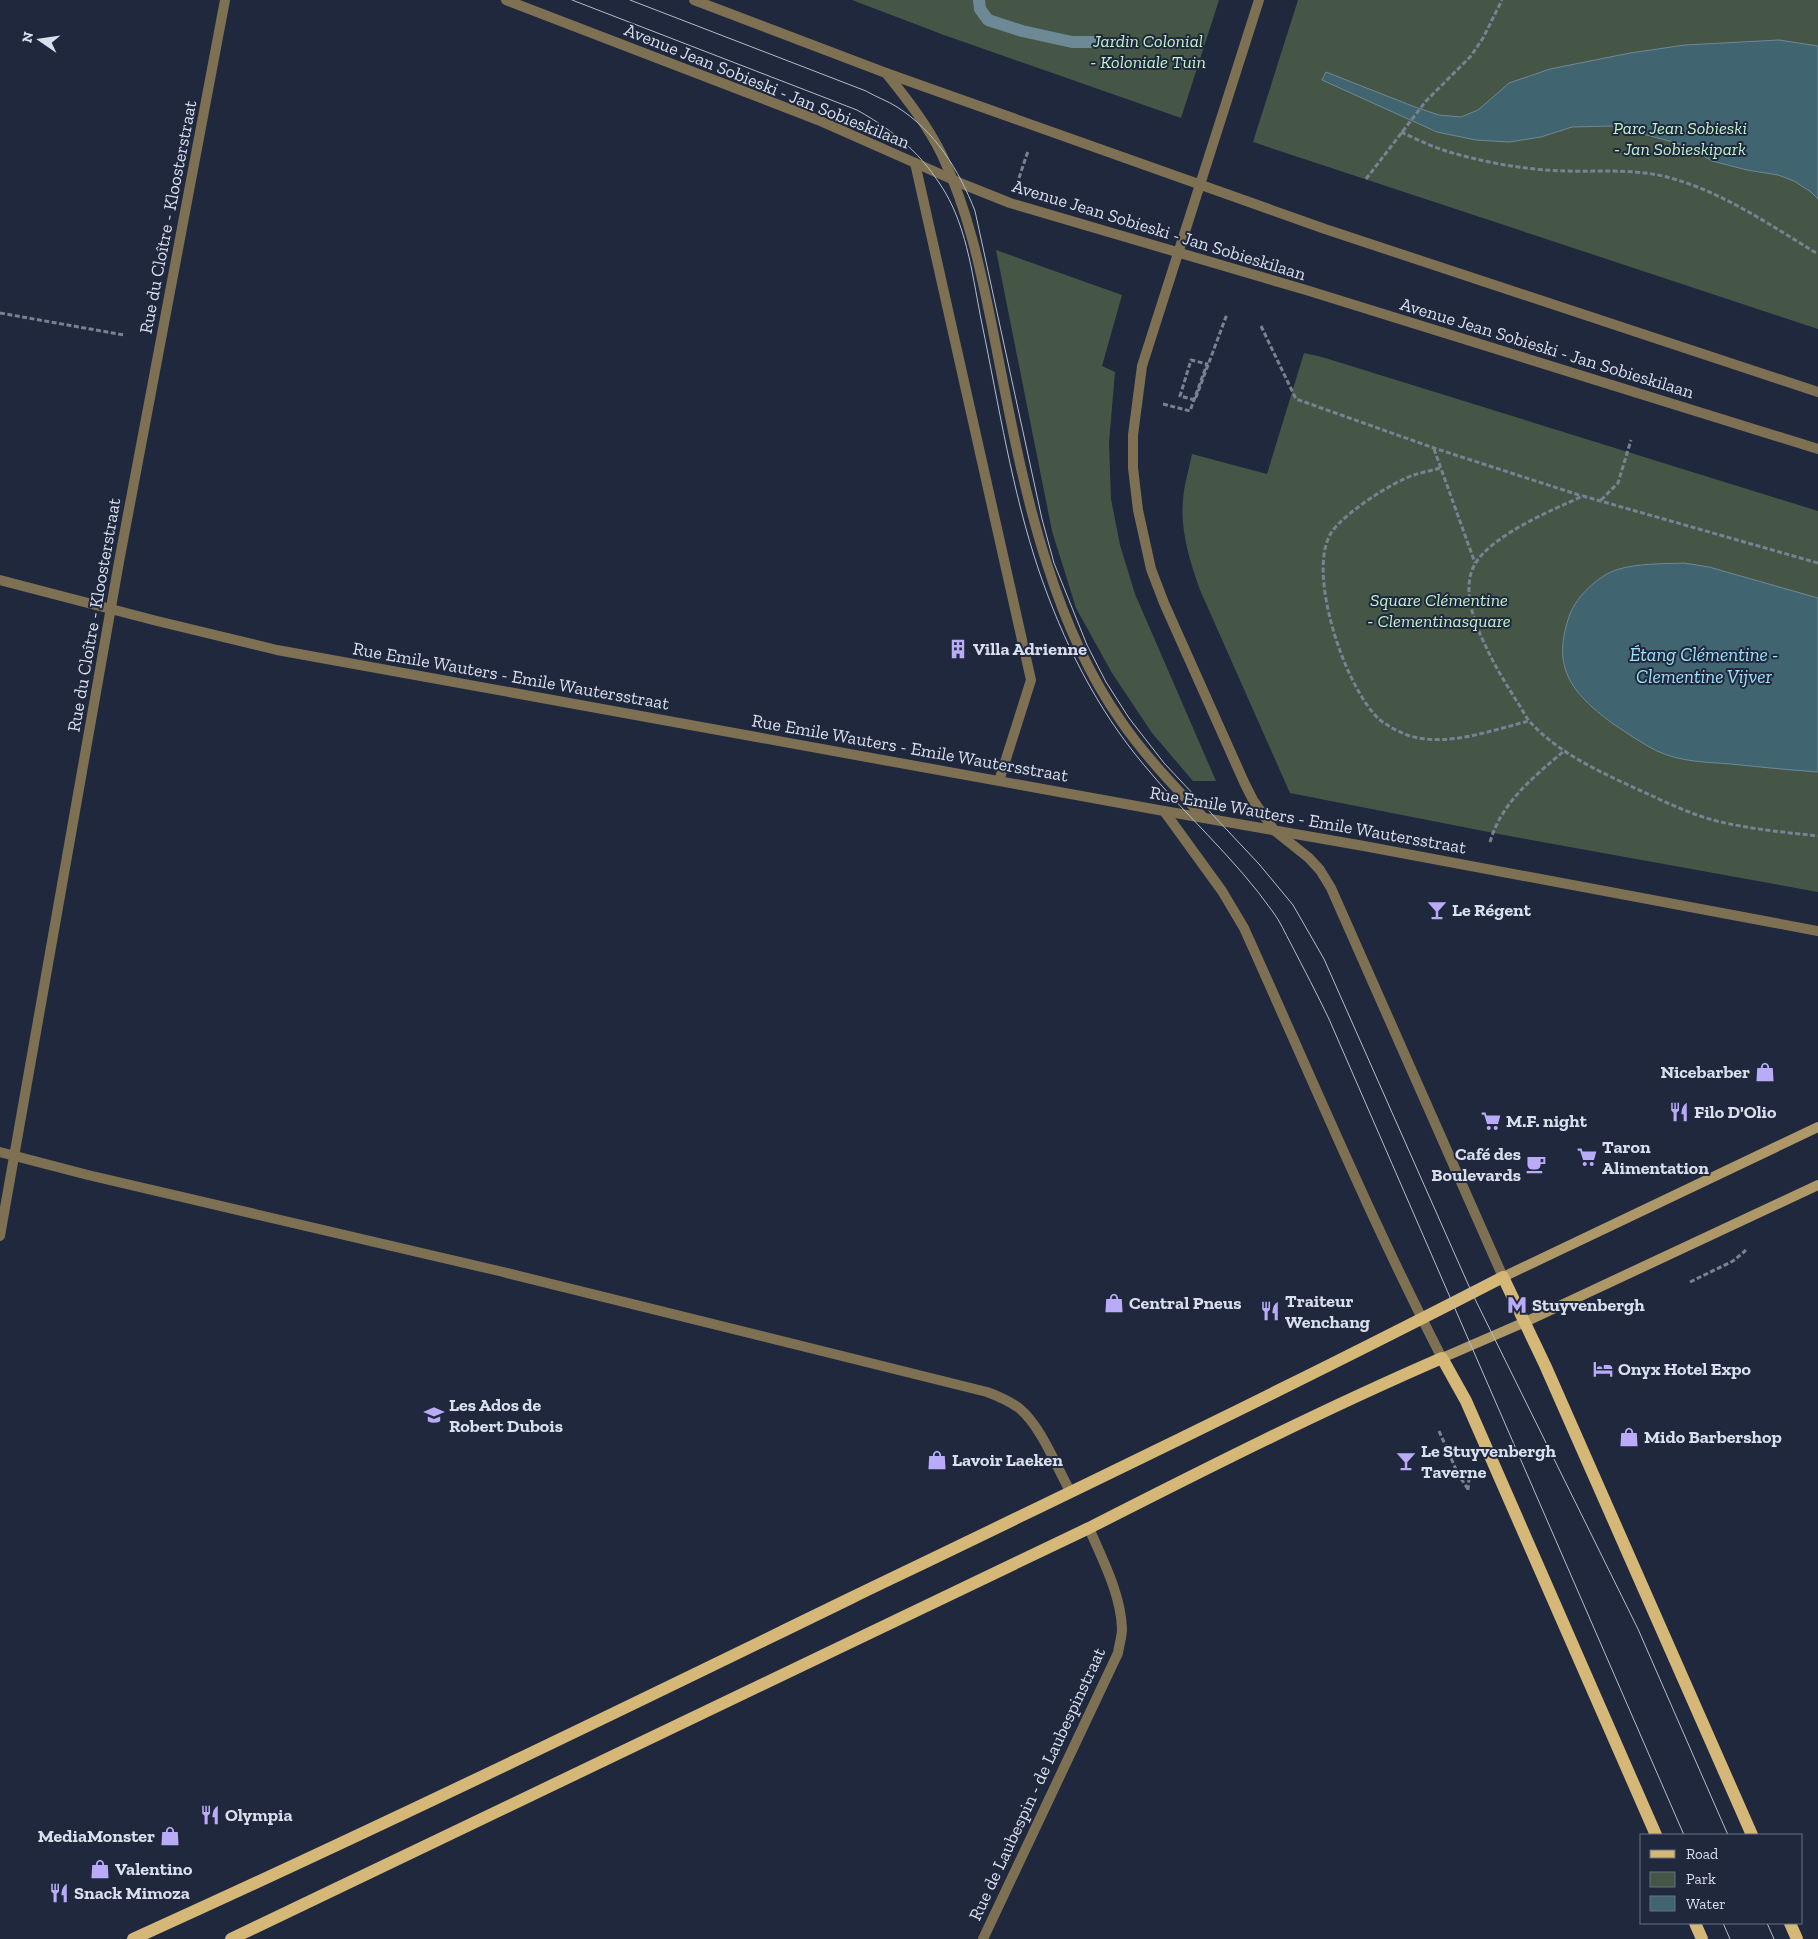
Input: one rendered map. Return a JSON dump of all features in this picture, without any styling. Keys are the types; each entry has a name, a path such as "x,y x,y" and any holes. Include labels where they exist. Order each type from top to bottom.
{"main road":[{"path":"133,1939 583,1728 1174,1442 1503,1277 1818,1127"},
{"path":"231,1939 1089,1528 1181,1481 1356,1397 1525,1322 1818,1185"},
{"path":"1503,1277 1525,1322 1752,1834"},
{"path":"1442,1358 1466,1401 1656,1834"},
{"path":"1695,1924 1702,1939"},
{"path":"1790,1924 1797,1939"}],"street":[{"name":"Rue du Cloître - Kloosterstraat","path":"0,1236 111,609 225,0"},
{"name":"Avenue Jean Sobieski - Jan Sobieskilaan","path":"506,0 818,120 953,180 1010,203 1298,288 1818,450"},
{"path":"694,0 886,73 1325,230 1818,392"},
{"path":"1259,0 1142,366 1133,435 1133,468 1138,510 1151,569 1164,603 1252,800 1274,830 1309,858 1320,870 1331,888 1503,1277"},
{"path":"886,73 912,106 934,140 953,180 968,221 977,254 1029,501 1061,606 1087,662 1120,720 1155,765 1204,818"},
{"path":"915,163 1031,680 999,781"},
{"name":"Rue Emile Wauters - Emile Wautersstraat","path":"0,580 277,650 1274,830 1818,931"},
{"path":"1164,811 1222,891 1244,928 1379,1231 1442,1358"},
{"path":"0,1152 474,1265 987,1392 1019,1408 1030,1420 1043,1440 1070,1491"},
{"name":"Rue de Laubespin - de Laubespinstraat","path":"982,1939 1118,1653 1122,1630 1118,1603 1089,1528"}],"path":[{"path":"1366,179 1426,101 1471,56 1483,38 1502,0"},
{"path":"1401,132 1442,150 1513,166 1565,171 1624,171 1674,178 1696,186 1746,210 1818,254"},
{"path":"1018,180 1029,148"},
{"path":"0,314 124,335"},
{"path":"1158,402 1190,411 1193,403 1196,396 1198,388 1202,380 1207,364 1191,360 1180,396 1187,398 1195,400 1227,314"},
{"path":"1261,326 1296,399 1434,448 1583,496 1818,563"},
{"path":"1601,500 1618,482 1631,440"},
{"path":"1434,448 1475,563"},
{"path":"1440,468 1412,476 1380,492 1339,522 1330,535 1324,552 1323,578 1335,638 1349,676 1364,701 1379,719 1395,730 1412,736 1430,739 1465,738 1529,721"},
{"path":"1583,496 1520,526 1498,541 1475,563 1471,573 1469,591 1471,609 1476,625 1500,676 1529,721 1543,734 1589,766 1687,811 1714,820 1818,836"},
{"path":"1490,842 1493,830 1504,810 1529,782 1565,750"},
{"path":"1690,1282 1733,1261"},
{"path":"1439,1432 1458,1474 1468,1490 1469,1474"}],"green space":[{"name":"Jardin Colonial - Koloniale Tuin","path":"852,0 1219,0 1181,118 944,35"},
{"name":"Parc Jean Sobieski - Jan Sobieskipark","path":"1298,0 1818,0 1818,329 1253,142"},
{"path":"996,250 1122,295 1102,366 1115,372 1109,443 1111,499 1120,545 1135,594 1216,781 1193,781 1152,733 1112,673 1076,608 1052,531"},
{"name":"Square Clémentine - Clementinasquare","path":"1304,353 1818,511 1818,892 1504,835 1290,793 1200,590 1184,534 1182,512 1184,489 1192,454 1267,474"}],"water":[{"path":"1779,40 1818,46 1818,199 1794,181 1778,175 1747,170 1712,161 1687,146 1614,126 1572,127 1541,137 1509,142 1476,140 1437,132 1322,80 1326,72 1439,115 1461,117 1478,110 1509,83 1550,69 1630,53 1685,45"},
{"name":"Étang Clémentine - Clementine Vijver","path":"1684,563 1709,567 1818,598 1818,772 1693,761 1666,755 1645,745 1612,723 1597,712 1575,689 1564,663 1563,649 1570,614 1583,594 1595,582 1616,570 1641,565"}],"waterway":[{"path":"979,0 980,9 988,20 1022,31 1072,42 1097,42"}],"tram line":[{"path":"572,0 857,110 884,127 907,145 927,166 945,192 953,207 969,256 1007,448 1029,541 1048,597 1070,648 1096,697 1127,743 1160,783 1243,873 1278,919 1329,1019 1684,1834"},
{"path":"630,0 866,91 890,103 911,117 923,128 953,166 975,211 1042,519 1054,563 1087,645 1106,682 1129,718 1164,763 1259,864 1293,905 1324,959 1472,1293 1638,1629 1728,1834"},
{"path":"1723,1924 1730,1939"},
{"path":"1767,1924 1774,1939"}],"place":[{"name":"Villa Adrienne","path":"958,649"},
{"name":"Le Régent","path":"1437,910"},
{"name":"Nicebarber","path":"1765,1072"},
{"name":"Filo D'Olio","path":"1679,1112"},
{"name":"M.F. night","path":"1491,1121"},
{"name":"Taron Alimentation","path":"1587,1157"},
{"name":"Café des Boulevards","path":"1536,1164"},
{"name":"Central Pneus","path":"1114,1303"},
{"name":"Stuyvenbergh","path":"1517,1305"},
{"name":"Traiteur Wenchang","path":"1270,1311"},
{"name":"Onyx Hotel Expo","path":"1603,1369"},
{"name":"Les Ados de Robert Dubois","path":"434,1415"},
{"name":"Mido Barbershop","path":"1629,1437"},
{"name":"Lavoir Laeken","path":"937,1460"},
{"name":"Le Stuyvenbergh Taverne","path":"1406,1461"},
{"name":"Olympia","path":"210,1815"},
{"name":"MediaMonster","path":"170,1836"},
{"name":"Valentino","path":"100,1869"},
{"name":"Snack Mimoza","path":"59,1893"}]}
